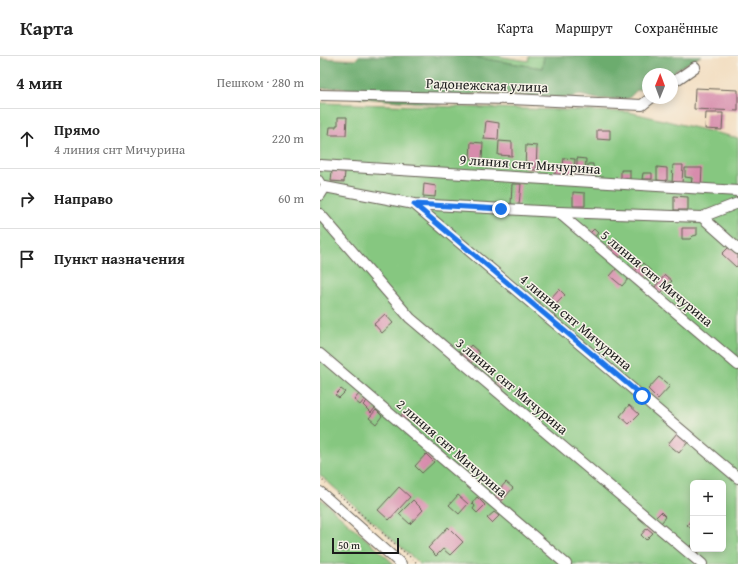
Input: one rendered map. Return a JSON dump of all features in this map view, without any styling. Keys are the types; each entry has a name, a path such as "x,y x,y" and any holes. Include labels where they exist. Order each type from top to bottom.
{"street":[{"path":"678,79 695,67"},
{"name":"Радонежская улица","path":"320,95 511,99 642,104"},
{"name":"9 линия снт Мичурина","path":"320,165 738,191"},
{"path":"322,187 414,204 558,212 702,217 738,203"},
{"name":"4 линия снт Мичурина","path":"414,204 738,478"},
{"name":"5 линия снт Мичурина","path":"558,212 738,365"},
{"name":"3 линия снт Мичурина","path":"320,214 410,318 702,564"},
{"path":"702,217 738,249"},
{"name":"2 линия снт Мичурина","path":"320,354 566,564"},
{"path":"320,492 401,564"}],"path":[{"path":"320,478 418,564"}],"green space":[{"path":"359,56 467,56 542,68 544,56 701,56 678,68 642,68 642,89 637,90 629,98 623,99 598,99 580,95 568,98 481,93 456,97 439,104 361,98 341,88 320,89 320,58 355,60"},
{"path":"467,56 496,56 528,61 529,56 544,56 542,68"},
{"path":"320,103 629,112 738,138 738,564 420,564 320,475"},
{"path":"320,498 394,564 320,564"}],"building":[{"path":"695,88 738,90 738,111 694,109"},
{"path":"706,113 723,113 722,130 705,129"},
{"path":"338,117 347,117 346,135 329,135 330,127 336,127 336,125 338,125"},
{"path":"486,121 499,123 498,140 484,139"},
{"path":"597,130 610,130 610,140 597,139"},
{"path":"499,141 512,142 512,156 498,155"},
{"path":"471,142 483,143 482,159 470,158"},
{"path":"526,145 537,146 536,170 525,169"},
{"path":"564,158 575,159 574,177 555,176 555,165 563,166"},
{"path":"577,158 586,159 585,175 577,175"},
{"path":"588,164 593,164 593,177 588,177"},
{"path":"673,165 683,165 682,184 672,184"},
{"path":"657,167 667,168 667,181 657,180"},
{"path":"685,168 702,168 701,186 691,185 692,178 685,177"},
{"path":"621,170 630,170 630,179 621,178"},
{"path":"332,171 345,172 344,182 331,181"},
{"path":"643,173 652,173 652,179 642,179"},
{"path":"424,184 436,186 435,197 423,196"},
{"path":"512,184 521,184 519,205 511,204"},
{"path":"573,192 585,193 585,206 573,206"},
{"path":"674,196 688,197 688,210 674,210"},
{"path":"682,228 697,228 697,235 690,239 682,239"},
{"path":"594,229 598,233 594,238 589,234"},
{"path":"615,238 628,249 621,258 613,252 613,248 609,245"},
{"path":"730,246 738,254 738,265 736,267 722,254"},
{"path":"643,263 651,271 643,281 634,272"},
{"path":"617,268 629,278 622,286 610,276"},
{"path":"665,275 672,281 660,294 654,288"},
{"path":"559,289 565,295 556,304 550,299"},
{"path":"385,314 393,323 382,333 374,324"},
{"path":"471,345 480,353 471,364 462,355"},
{"path":"659,377 670,386 658,399 648,389"},
{"path":"501,378 506,384 500,390 494,384"},
{"path":"341,389 345,392 339,398 335,395"},
{"path":"359,394 365,399 360,405 354,400"},
{"path":"368,400 376,407 371,413 363,405"},
{"path":"629,405 639,414 629,424 620,416"},
{"path":"376,410 382,416 376,424 369,418"},
{"path":"405,411 411,417 406,423 400,417"},
{"path":"677,433 688,442 679,453 668,444"},
{"path":"426,454 434,462 422,473 415,466"},
{"path":"506,482 513,488 498,505 491,499"},
{"path":"399,487 410,497 389,520 378,510"},
{"path":"458,495 468,504 459,514 449,505"},
{"path":"477,497 485,505 477,513 473,509 475,506 472,503"},
{"path":"413,500 423,510 410,524 399,514"},
{"path":"494,512 499,516 492,523 487,518"},
{"path":"661,512 666,517 661,523 655,518"},
{"path":"448,527 463,542 450,555 443,549 436,556 428,548"},
{"path":"647,528 653,533 646,540 641,535"}],"route":[{"path":"501,209 414,204 642,396"}]}
